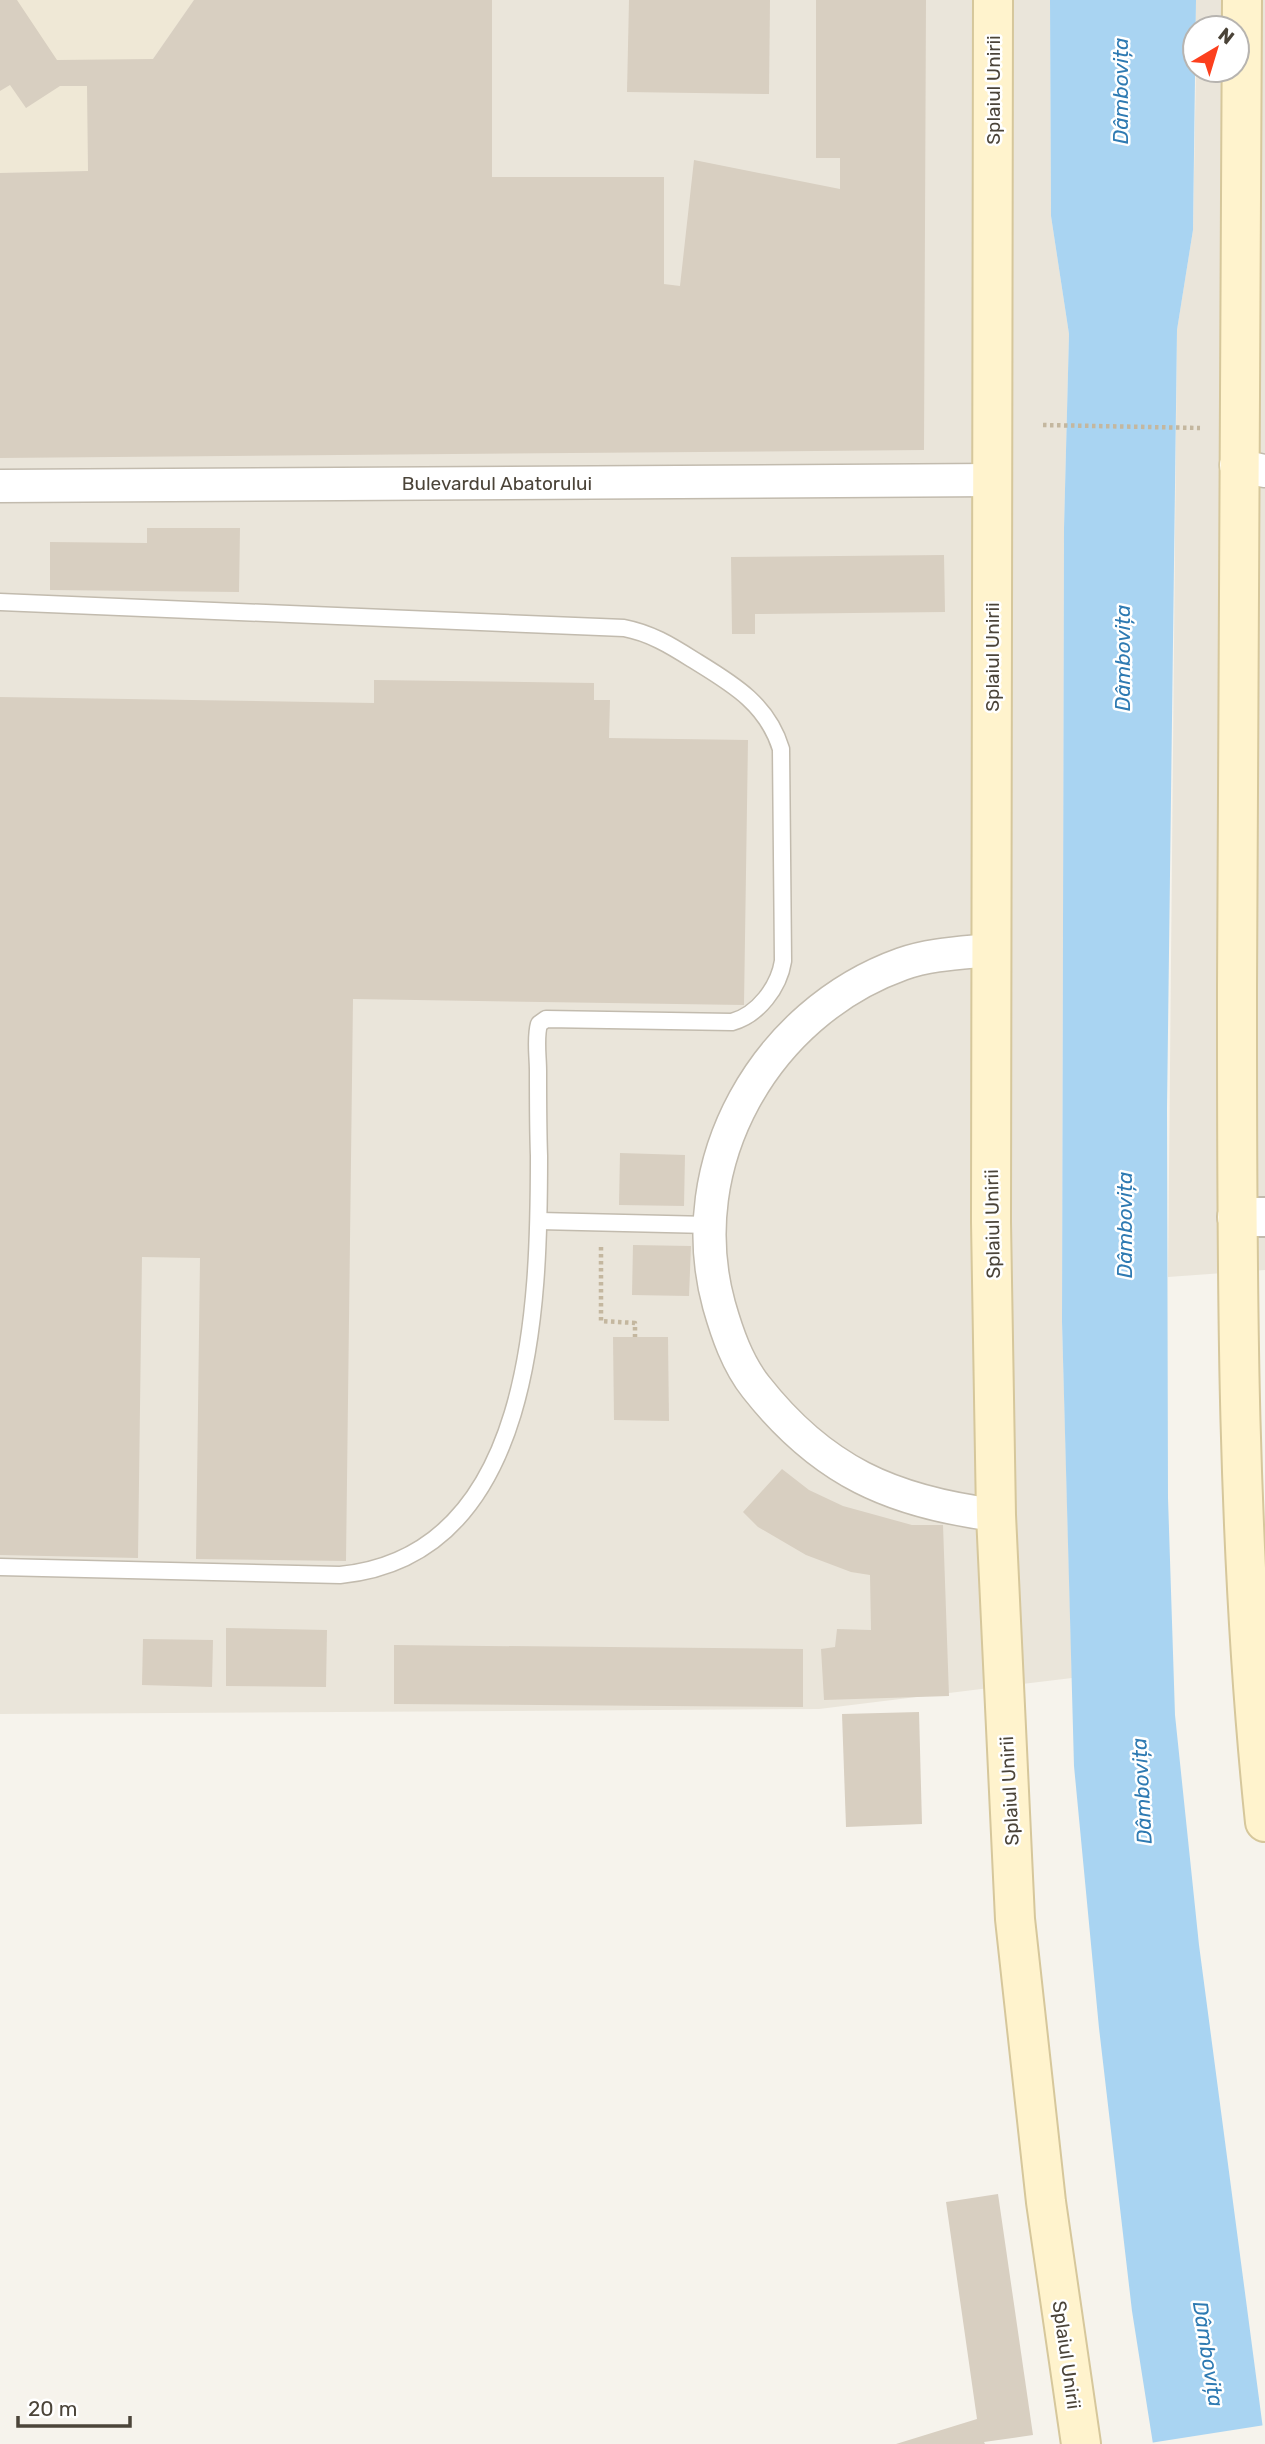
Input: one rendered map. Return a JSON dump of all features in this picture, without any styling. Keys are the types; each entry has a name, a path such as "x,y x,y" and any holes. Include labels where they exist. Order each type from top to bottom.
{"main road":[{"name":"Splaiul Unirii","path":"993,0 991,950 996,1515 1017,1931 1046,2202 1081,2444"},
{"path":"1242,0 1251,468 1251,1217 1244,1578 1265,1822"}],"street":[{"name":"Bulevardul Abatorului","path":"0,486 993,480"},
{"path":"991,950 942,955 904,963 869,978 825,1004 787,1038 756,1079 731,1124 716,1173 709,1225 713,1281 728,1337 754,1385 796,1432 839,1465 883,1489 918,1502 996,1515"}],"lane":[{"path":"0,602 624,628 657,638 732,684 759,708 776,733 781,749 783,961 778,981 758,1006 732,1022 546,1019 539,1024 539,1221 527,1355 509,1427 486,1479 467,1507 418,1550 387,1567 340,1575 0,1567"},
{"path":"539,1221 709,1225"}],"path":[{"path":"1043,425 1192,428"},
{"path":"601,1222 601,1321 635,1322 635,1337"}],"shaded area":[{"path":"0,0 1050,0 1051,216 1069,334 1064,528 1062,1322 1072,1678 819,1709 0,1714"},
{"path":"0,0 194,0 153,59 154,170 0,173"},
{"path":"1196,0 1265,0 1265,1270 1168,1277 1177,330 1193,230 1196,84 1251,84 1251,14 1196,14"}],"water":[{"name":"Dâmbovița","path":"1050,0 1196,0 1196,14 1181,14 1181,84 1195,84 1193,230 1177,330 1167,1109 1168,1498 1175,1715 1199,1945 1265,2444 1153,2444 1132,2311 1099,2028 1074,1766 1062,1322 1064,528 1069,334 1051,216"}],"pier":[{"path":"1265,2425 1265,2444 1150,2444 1150,2443"}],"building":[{"path":"0,0 17,0 57,60 153,59 194,0 492,0 492,177 664,177 664,284 680,286 694,160 840,189 840,158 816,158 816,0 926,0 924,450 0,458 0,173 88,171 87,86 60,86 26,108 10,85 0,91"},
{"path":"629,0 770,0 769,94 627,92"},
{"path":"147,528 240,528 239,592 50,590 50,542 147,543"},
{"path":"944,555 945,612 755,614 755,634 732,634 731,557"},
{"path":"374,680 594,683 594,700 610,700 609,738 748,740 744,1005 353,999 346,1561 196,1559 200,1258 142,1257 138,1558 0,1555 0,697 374,703"},
{"path":"620,1153 685,1155 684,1206 619,1205"},
{"path":"633,1245 691,1246 689,1296 632,1295"},
{"path":"613,1337 668,1337 669,1421 614,1420"},
{"path":"782,1469 809,1490 843,1506 912,1525 943,1525 949,1696 824,1700 821,1649 835,1647 837,1629 871,1630 870,1575 851,1572 806,1555 758,1527 743,1512"},
{"path":"226,1628 327,1630 326,1687 226,1686"},
{"path":"143,1639 213,1640 212,1687 142,1685"},
{"path":"394,1645 803,1649 803,1707 394,1704"},
{"path":"919,1712 922,1824 846,1827 842,1714"},
{"path":"998,2194 1033,2435 984,2442 985,2444 896,2444 977,2419 946,2202"}]}
